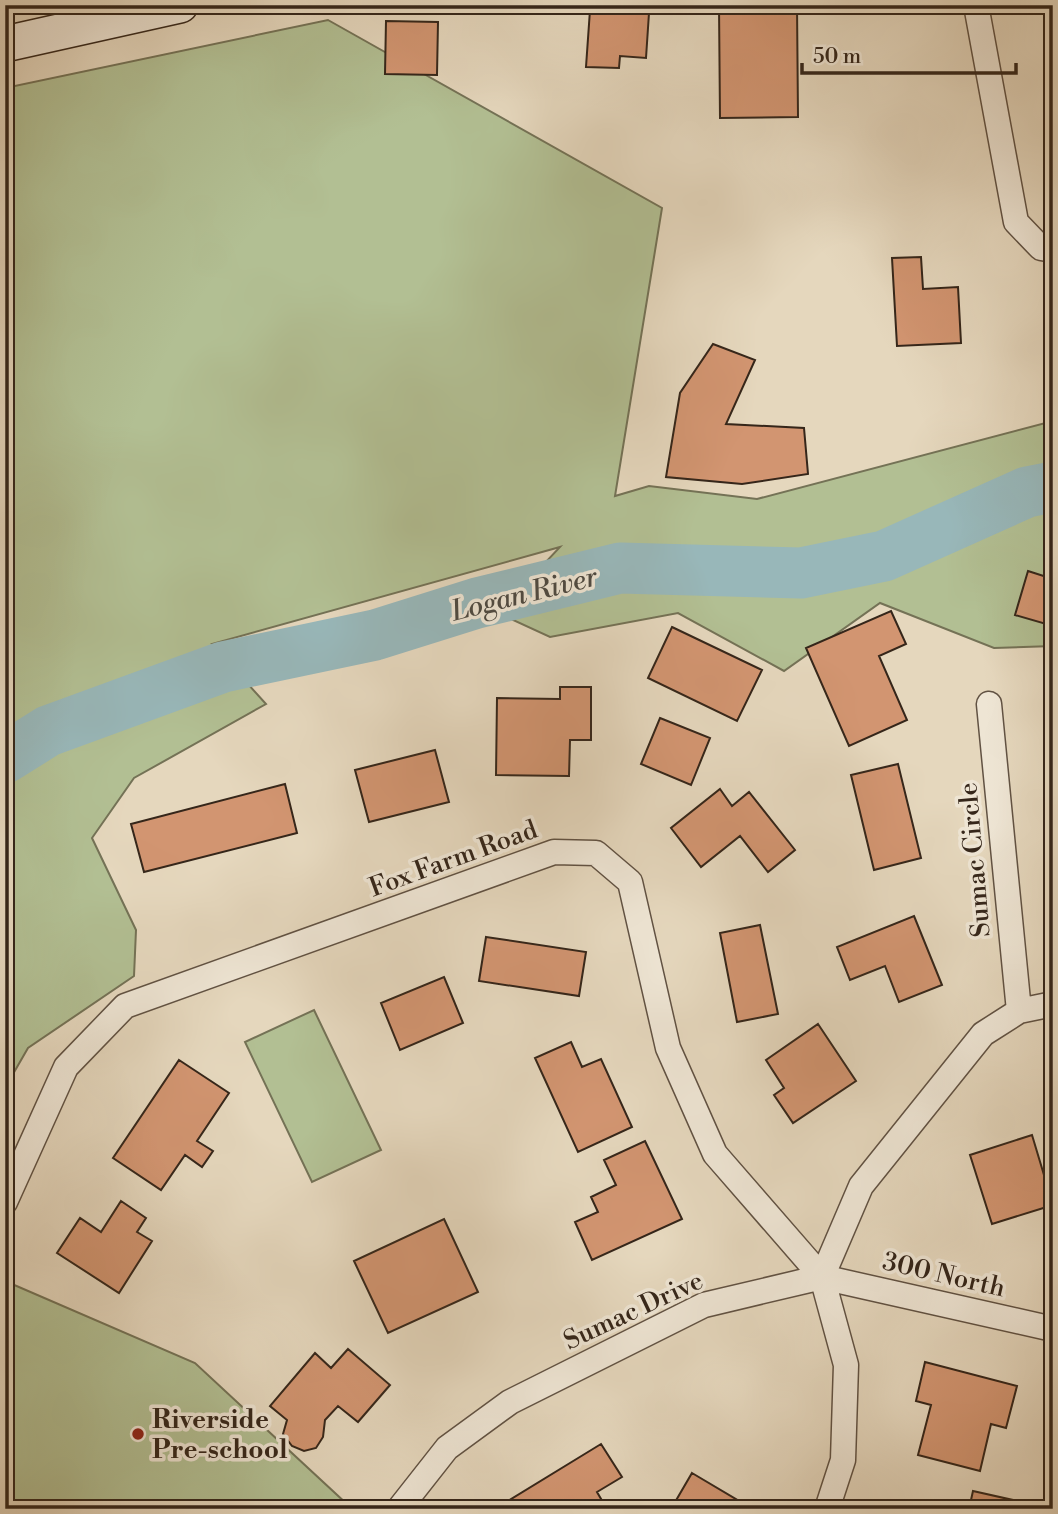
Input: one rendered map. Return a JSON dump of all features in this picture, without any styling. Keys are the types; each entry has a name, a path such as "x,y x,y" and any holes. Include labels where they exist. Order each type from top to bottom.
{"street":[{"path":"5,44 180,5"},
{"path":"976,5 1016,222 1041,248 1053,250"},
{"name":"Sumac Circle","path":"989,704 1019,1011"},
{"name":"Fox Farm Road","path":"5,1202 66,1067 125,1006 554,852 596,853 631,881 668,1048 715,1154 822,1277"},
{"path":"827,1509 843,1460 846,1365 822,1277 861,1186 983,1034 1019,1011 1053,1004"},
{"name":"300 North","path":"822,1277 1053,1329"},
{"name":"Sumac Drive","path":"399,1509 447,1448 510,1402 704,1305 822,1277"}],"green space":[{"path":"328,20 662,208 615,496 649,486 757,499 1053,421 1053,646 994,648 880,603 784,671 678,613 550,637 498,613 560,547 212,644 266,704 134,778 92,838 136,930 134,976 28,1048 5,1088 5,744 14,698 5,648 5,88"},
{"path":"314,1010 381,1150 312,1182 245,1042"},
{"name":"Riverside Pre-school","path":"5,1281 195,1363 349,1506 347,1509 5,1509"}],"building":[{"path":"719,5 797,5 798,117 720,118"},
{"path":"590,10 649,13 646,58 620,56 619,68 586,67"},
{"path":"386,21 438,22 437,75 385,74"},
{"path":"921,257 923,289 958,287 961,343 897,346 892,258"},
{"path":"713,344 755,360 726,424 804,428 808,474 742,484 666,477 680,393"},
{"path":"1028,571 1053,579 1053,626 1015,615"},
{"path":"891,611 906,644 879,656 907,720 849,746 806,648"},
{"path":"672,627 762,670 737,721 648,678"},
{"path":"560,687 591,687 591,740 570,740 569,776 496,775 497,698 560,699"},
{"path":"660,718 710,738 691,785 641,764"},
{"path":"435,750 449,802 369,822 355,770"},
{"path":"898,764 921,858 874,870 851,775"},
{"path":"285,784 297,833 144,872 131,824"},
{"path":"720,789 732,806 749,792 795,850 768,872 740,836 701,867 671,828"},
{"path":"914,916 942,985 899,1002 885,966 850,980 837,947"},
{"path":"760,925 778,1014 737,1022 720,933"},
{"path":"486,937 586,952 579,996 479,981"},
{"path":"444,977 463,1023 400,1050 381,1003"},
{"path":"818,1024 856,1081 793,1123 774,1095 784,1088 766,1060"},
{"path":"571,1042 582,1067 601,1059 632,1127 578,1152 535,1058"},
{"path":"179,1060 229,1093 197,1141 213,1151 202,1167 185,1155 161,1190 113,1158"},
{"path":"1032,1135 1053,1205 992,1224 970,1155"},
{"path":"645,1141 682,1219 592,1260 575,1222 598,1212 591,1197 616,1185 604,1160"},
{"path":"121,1201 146,1218 137,1232 152,1241 119,1293 57,1253 80,1218 101,1232"},
{"path":"444,1219 478,1292 388,1333 354,1261"},
{"path":"348,1349 390,1385 358,1422 338,1406 325,1420 323,1437 316,1448 304,1451 292,1446 283,1434 287,1420 270,1406 315,1353 331,1368"},
{"path":"925,1362 1017,1386 1006,1428 991,1424 980,1471 918,1455 931,1405 916,1401"},
{"path":"601,1444 622,1477 597,1492 604,1504 597,1509 513,1509 508,1501"},
{"path":"692,1473 739,1501 735,1509 671,1509"},
{"path":"973,1491 1053,1509 969,1509"}],"waterway":[{"name":"Logan River","path":"5,758 48,731 223,667 375,635 477,603 620,568 801,573 884,556 1027,492 1053,487"}],"place":[{"name":"Riverside Pre-school","path":"138,1434"}]}
